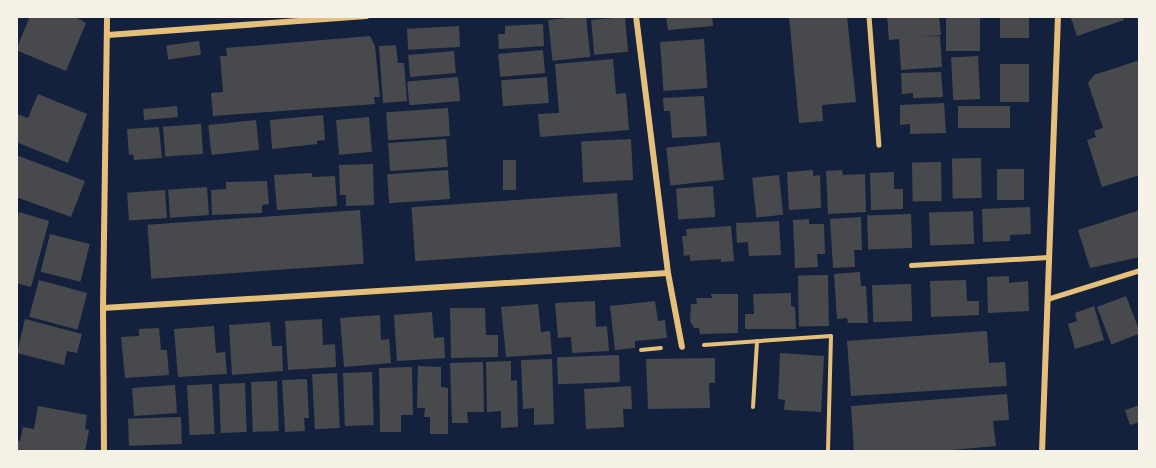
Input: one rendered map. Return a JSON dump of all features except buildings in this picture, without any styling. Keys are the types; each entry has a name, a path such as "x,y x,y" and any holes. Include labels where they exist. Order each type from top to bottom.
{"street":[{"path":"104,452 103,308 107,16"},
{"path":"108,36 366,16"},
{"path":"636,16 669,273 682,346"},
{"path":"1042,452 1058,16"},
{"path":"103,308 669,273"}],"lane":[{"path":"869,16 879,144"},
{"path":"911,265 1048,257"},
{"path":"1047,299 1140,270"}],"path":[{"path":"682,346 831,336 828,452"},
{"path":"753,407 758,341"}]}
